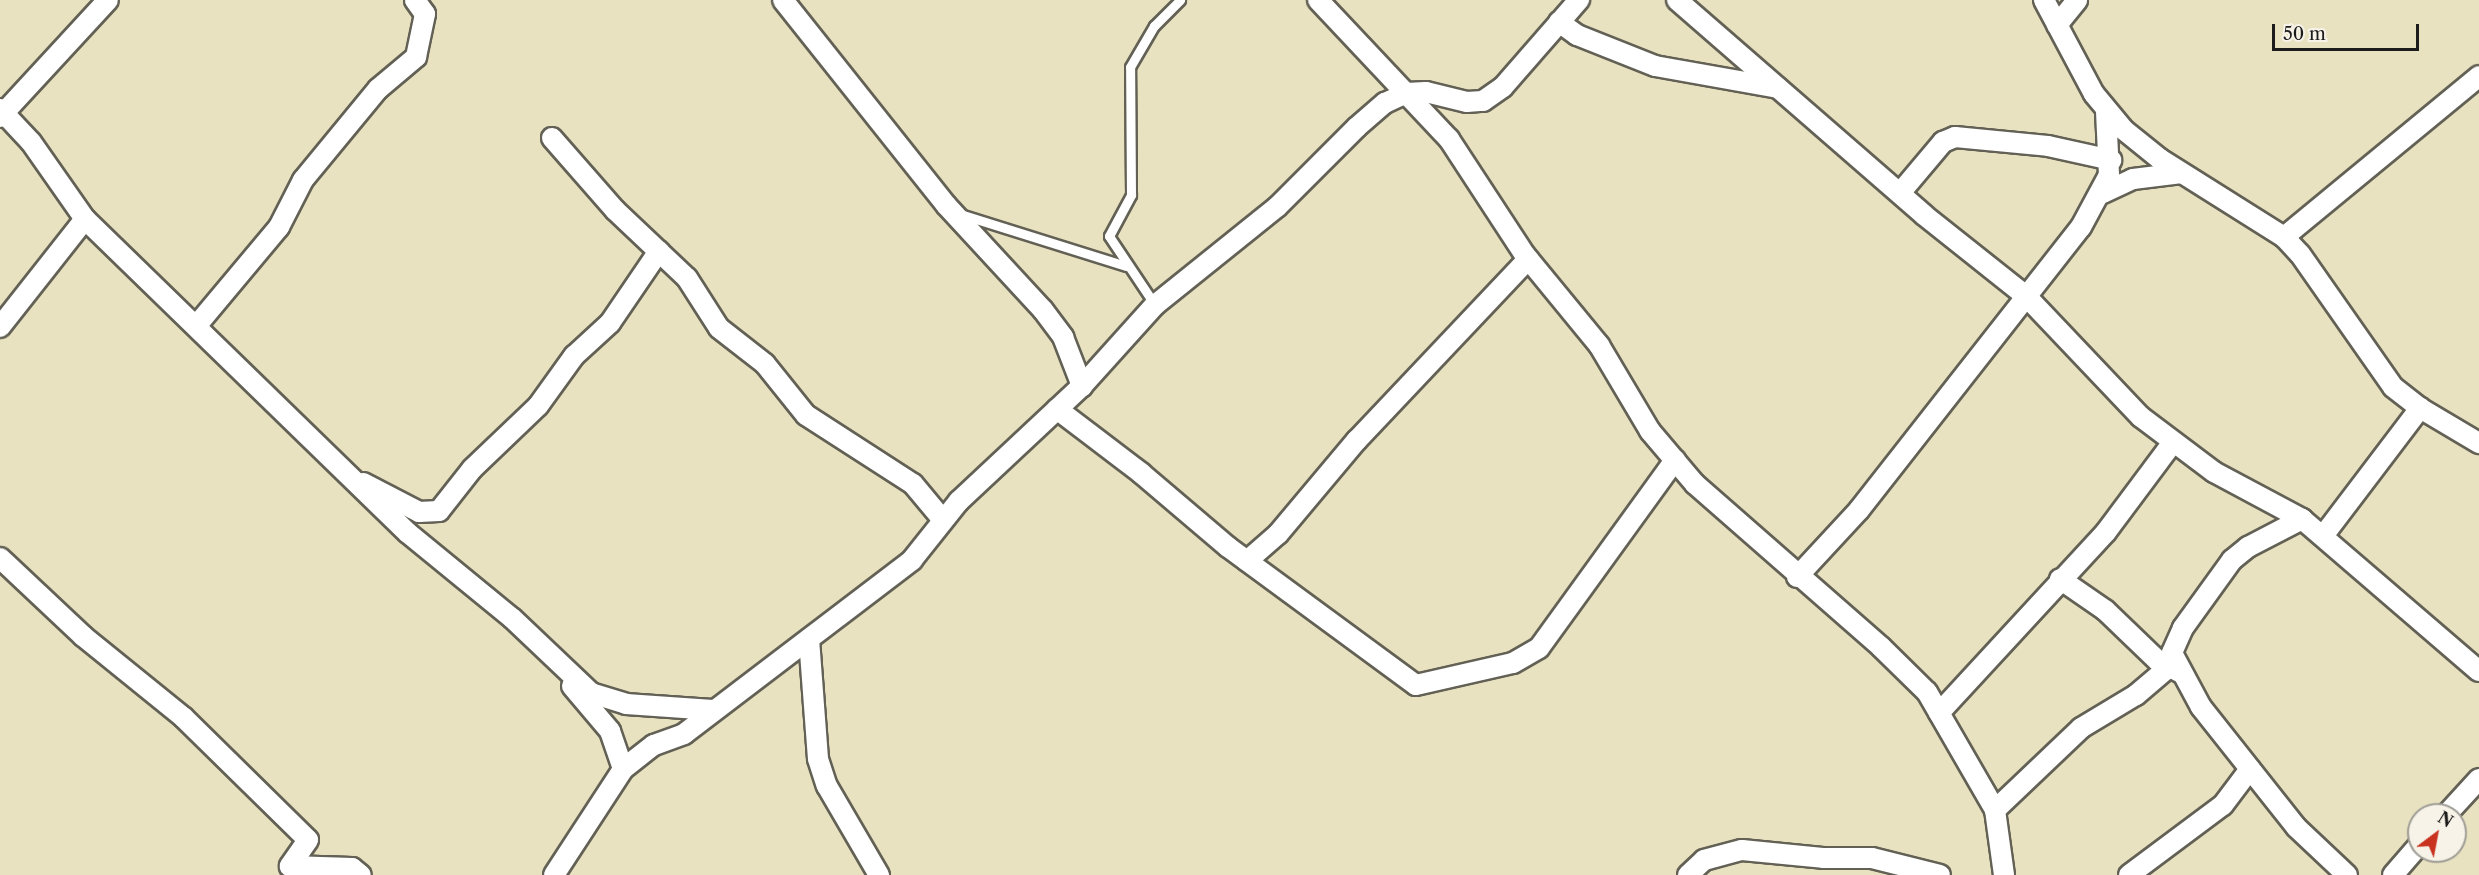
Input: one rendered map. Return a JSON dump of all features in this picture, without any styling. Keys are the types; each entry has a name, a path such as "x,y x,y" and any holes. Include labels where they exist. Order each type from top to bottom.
{"street":[{"path":"108,0 2,113 32,142 86,219 408,533 489,599 591,693 626,704 713,711"},
{"path":"197,326 279,227 303,180 378,89 416,57 425,25 425,14 415,0"},
{"path":"783,0 952,212 1043,310 1063,337 1082,386"},
{"path":"1318,0 1449,139 1528,259 1593,336 1650,431 1695,484 1797,577 1901,665 1927,692 1995,810 2004,875"},
{"path":"554,875 622,770 654,745 684,734 912,560 943,520 1082,386 1155,304 1277,207 1357,127 1386,103 1406,93 1426,92 1467,102 1483,101 1503,87 1579,0"},
{"path":"1677,0 1900,193 2026,296 2141,417 2214,472 2302,519 2479,671"},
{"path":"2044,0 2106,111 2139,145 2284,237 2300,254 2392,387 2420,408 2479,443"},
{"path":"2057,25 2077,0"},
{"path":"1559,22 1576,35 1655,66 1780,88"},
{"path":"2284,237 2479,76"},
{"path":"1797,577 1859,510 2064,250 2103,193 2111,160 2106,111"},
{"path":"1900,193 1943,142 1955,137 2036,144 2111,160"},
{"path":"552,138 615,210 659,251 700,295 719,328 765,364 806,415 913,483 943,520"},
{"path":"2103,193 2133,179 2182,173"},
{"path":"0,327 86,219"},
{"path":"352,478 397,497 419,512 439,511 472,469 538,406 574,356 609,323 659,251"},
{"path":"1246,561 1278,534 1357,440 1528,259"},
{"path":"2323,536 2420,408"},
{"path":"1057,409 1141,473 1246,561 1406,681 1422,686 1513,663 1539,648 1675,460"},
{"path":"1939,713 2060,579 2106,532 2173,442"},
{"path":"2175,670 2173,647 2222,571 2248,547 2302,519"},
{"path":"0,558 83,636 183,717 308,840 287,871"},
{"path":"2060,579 2104,610 2152,656 2175,670 2296,827 2347,875"},
{"path":"489,599 610,732 622,770"},
{"path":"809,639 818,759 827,786 879,875"},
{"path":"1995,810 2081,728 2175,670"},
{"path":"2129,875 2223,805 2250,769"},
{"path":"2456,803 2479,779"},
{"path":"1688,875 1704,860 1742,849 1823,858 1872,858 1940,875"},
{"path":"2393,875 2407,859"},
{"path":"287,871 352,868 361,875"}],"lane":[{"path":"1155,304 1126,266 1109,236 1131,195 1130,67 1154,26 1180,0"},
{"path":"952,212 1126,266"}]}
